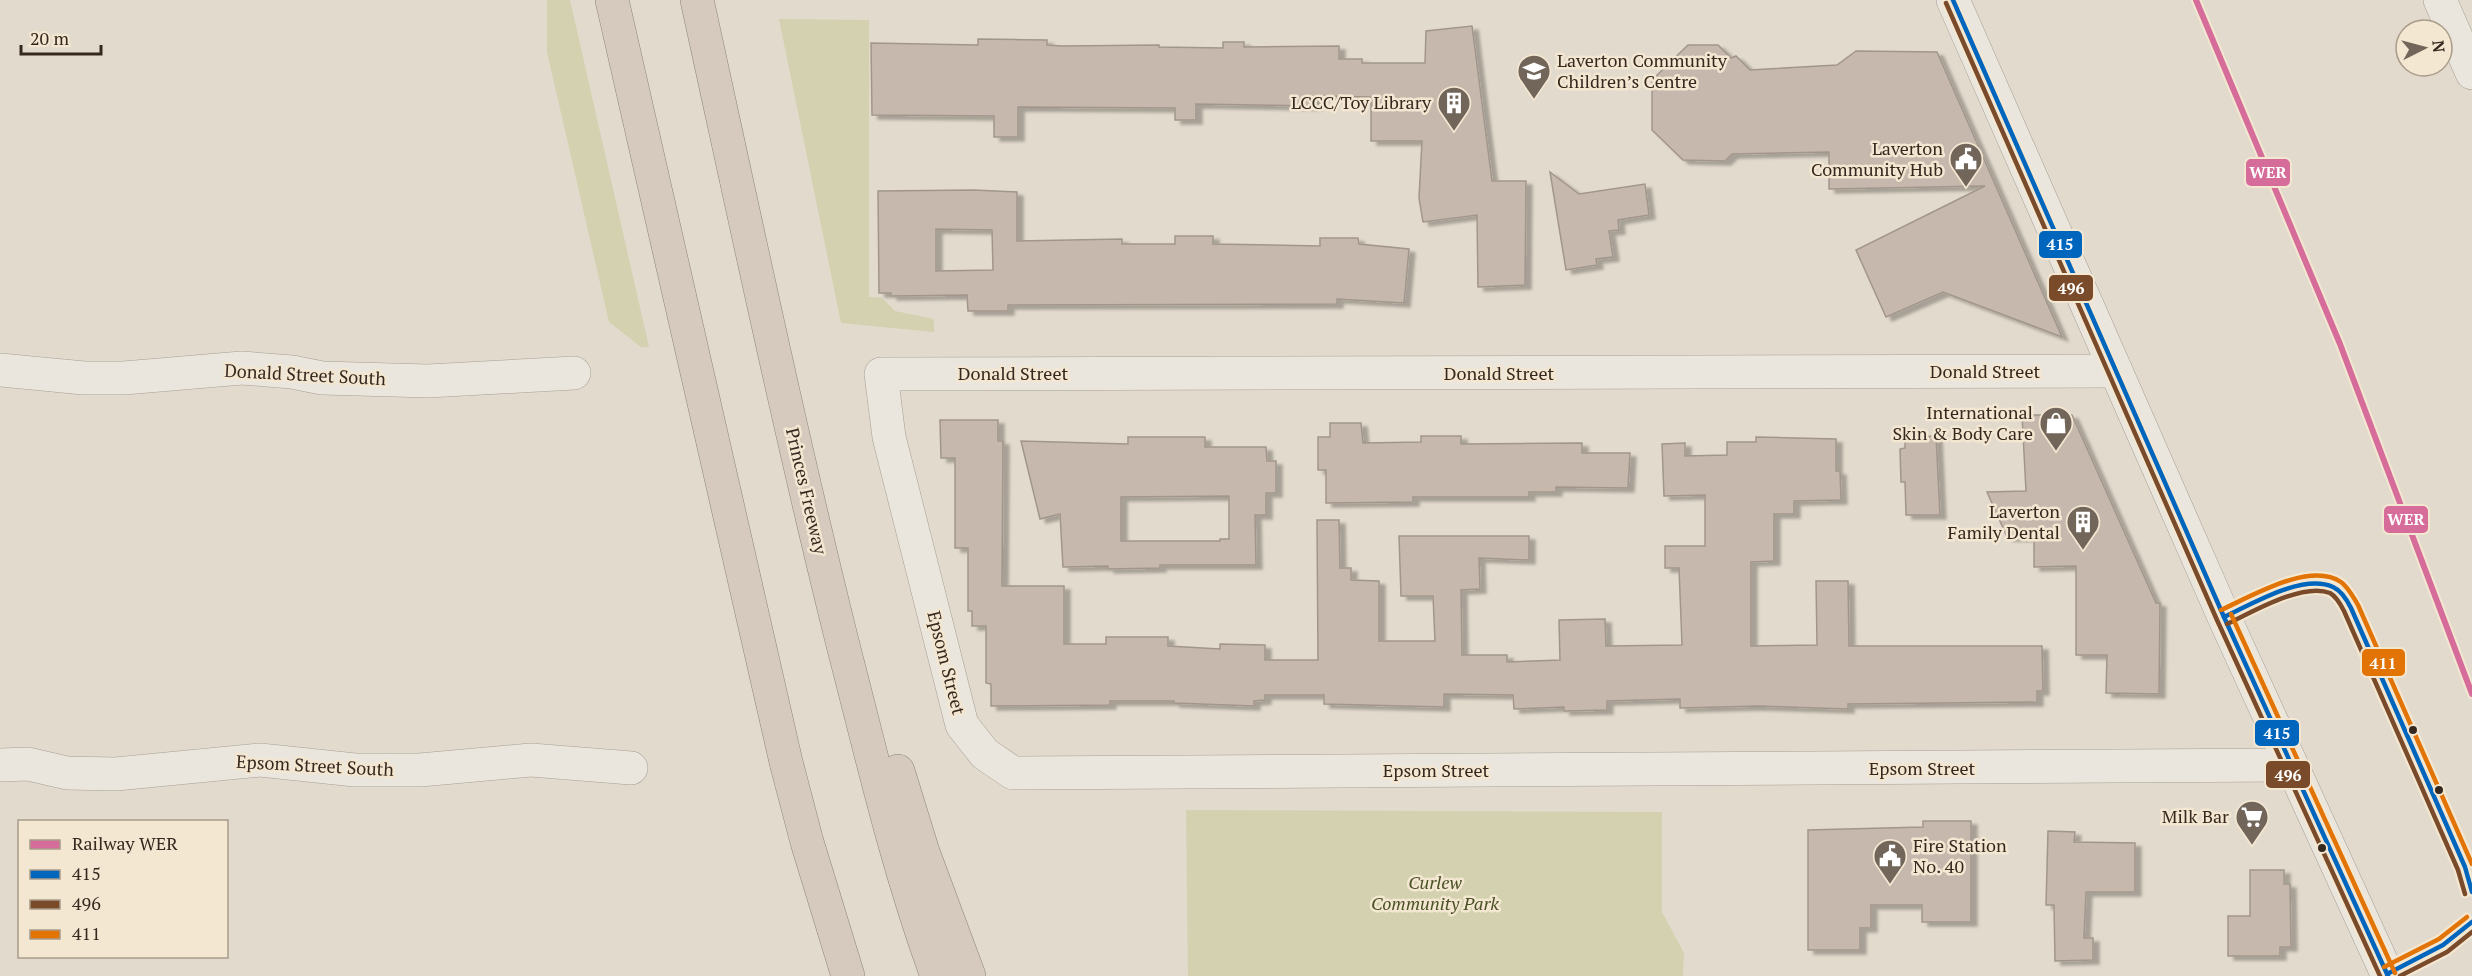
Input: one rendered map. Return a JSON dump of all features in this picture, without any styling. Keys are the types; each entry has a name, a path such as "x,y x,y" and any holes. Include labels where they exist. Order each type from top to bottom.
{"highway":[{"path":"612,0 786,762 807,842 848,976"},
{"name":"Princes Freeway","path":"697,0 807,499 889,820 910,896 938,976"},
{"path":"807,499 923,852 969,976"}],"street":[{"path":"1953,0 2290,765 2388,976"},
{"path":"2440,0 2472,73"},
{"name":"Donald Street South","path":"0,370 84,378 114,378 242,368 292,372 322,378 428,381 574,373"},
{"name":"Donald Street","path":"881,374 2116,371"},
{"name":"Epsom Street","path":"881,374 889,437 962,725 985,754 1012,773 2290,765"},
{"name":"Epsom Street South","path":"0,765 28,764 67,773 116,774 260,760 355,770 420,770 531,760 631,768"}],"green space":[{"path":"547,0 570,0 649,347 641,347 609,322 547,52"},
{"path":"779,19 869,20 869,297 882,298 895,311 934,319 934,332 841,323"},
{"name":"Curlew Community Park","path":"1186,810 1662,812 1662,912 1684,953 1683,976 1188,976"}],"building":[{"path":"1472,26 1492,181 1526,181 1525,285 1478,287 1477,215 1423,222 1419,198 1422,141 1371,141 1371,97 1315,96 1315,106 1196,104 1196,120 1175,120 1175,108 1018,107 1018,137 994,137 994,116 872,115 871,43 978,45 978,39 1047,40 1047,45 1062,46 1159,45 1159,47 1223,48 1223,42 1244,42 1244,47 1339,46 1339,59 1362,59 1362,63 1425,63 1426,31"},
{"name":"Laverton Community Hub","path":"1688,45 1718,45 1731,58 1736,56 1750,70 1837,65 1856,51 1937,52 2062,337 1943,292 1886,317 1856,250 1985,186 1829,189 1829,152 1732,154 1725,161 1683,160 1652,130 1652,80"},
{"path":"1550,172 1579,194 1645,184 1649,215 1618,220 1619,230 1609,231 1613,257 1596,259 1597,265 1566,270"},
{"path":"878,191 1017,192 1017,241 1122,239 1122,244 1175,244 1175,236 1213,236 1213,244 1320,246 1320,238 1358,238 1359,244 1409,249 1404,303 1337,299 1337,304 1008,305 1008,311 968,311 967,295 891,296 891,293 879,293","holes":["936,229 992,230 993,270 936,271"]},
{"path":"2022,415 2072,415 2156,603 2160,603 2159,694 2106,693 2107,655 2076,655 2076,566 2034,567 2034,537 2007,537 1987,492 2026,491"},
{"path":"940,420 998,420 998,441 1003,441 1002,586 1064,586 1064,644 1106,644 1106,637 1168,637 1168,646 1220,649 1220,644 1265,645 1265,660 1318,660 1317,520 1339,520 1340,568 1351,568 1351,580 1379,581 1379,641 1435,641 1433,596 1401,596 1399,536 1529,536 1529,560 1479,558 1480,589 1461,590 1462,655 1507,655 1507,662 1560,660 1559,620 1605,619 1606,646 1682,645 1679,568 1665,568 1665,546 1705,546 1705,495 1664,496 1662,444 1685,443 1685,456 1727,455 1727,442 1756,442 1756,437 1836,439 1836,471 1840,471 1841,500 1794,501 1794,514 1774,514 1774,561 1751,562 1751,646 1817,645 1816,581 1848,581 1849,646 2042,646 2043,691 2037,691 2037,702 1848,704 1848,709 1758,706 1680,708 1680,699 1607,701 1607,710 1564,711 1564,707 1514,709 1513,695 1444,694 1444,707 1324,704 1324,695 1265,695 1265,700 1254,701 1254,706 1174,703 1174,701 1110,701 1110,705 991,706 991,684 986,683 986,626 972,626 972,611 968,611 968,548 955,548 955,458 941,458"},
{"path":"1330,423 1361,423 1363,443 1421,442 1421,436 1461,436 1461,444 1582,443 1582,453 1630,453 1628,488 1556,487 1556,492 1529,492 1529,497 1413,497 1413,502 1326,503 1326,470 1318,470 1318,437 1330,437"},
{"path":"1936,436 1940,515 1906,515 1905,482 1901,482 1900,449 1905,448 1905,437"},
{"path":"1128,437 1205,437 1205,447 1266,447 1267,461 1276,461 1276,493 1266,493 1266,515 1255,515 1256,565 1160,565 1160,568 1108,569 1108,566 1063,567 1060,514 1040,519 1021,441 1128,444","holes":["1229,496 1229,539 1220,539 1220,541 1121,541 1121,497"]},
{"name":"Fire Station No. 40","path":"1923,821 1971,821 1971,922 1922,922 1922,905 1871,905 1871,928 1860,928 1860,950 1808,950 1808,830 1923,827"},
{"path":"2048,831 2075,832 2074,842 2135,843 2135,892 2086,892 2084,938 2093,938 2093,960 2055,961 2054,905 2046,905"},
{"path":"2250,870 2284,870 2284,884 2290,884 2291,947 2280,947 2280,956 2228,956 2228,916 2250,916"}],"rail line":[{"name":"WER","path":"2196,0 2340,344 2472,694"}],"transit line":[{"name":"415","path":"1953,0 2224,617 2388,976"},
{"name":"496","path":"1946,3 2217,620 2380,976"},
{"name":"411","path":"2221,610 2280,583 2297,578 2328,577 2344,584 2358,605 2472,864"},
{"name":"415","path":"2224,617 2278,592 2307,584 2333,587 2342,593 2351,608 2465,867 2472,892"},
{"name":"496","path":"2227,624 2292,595 2319,591 2330,593 2337,599 2458,870 2465,894"},
{"name":"411","path":"2231,614 2395,973"},
{"name":"411","path":"2384,967 2439,939 2467,917"},
{"name":"415","path":"2387,974 2443,945 2472,922"},
{"name":"496","path":"2400,976 2447,952 2472,932"}],"place":[{"name":"Laverton Community Children’s Centre","path":"1534,100"},
{"name":"LCCC/Toy Library","path":"1454,132"},
{"name":"Laverton Community Hub","path":"1966,188"},
{"name":"International Skin & Body Care","path":"2056,452"},
{"name":"Laverton Family Dental","path":"2083,551"},
{"name":"Milk Bar","path":"2252,846"},
{"name":"Fire Station No. 40","path":"1890,885"}]}
